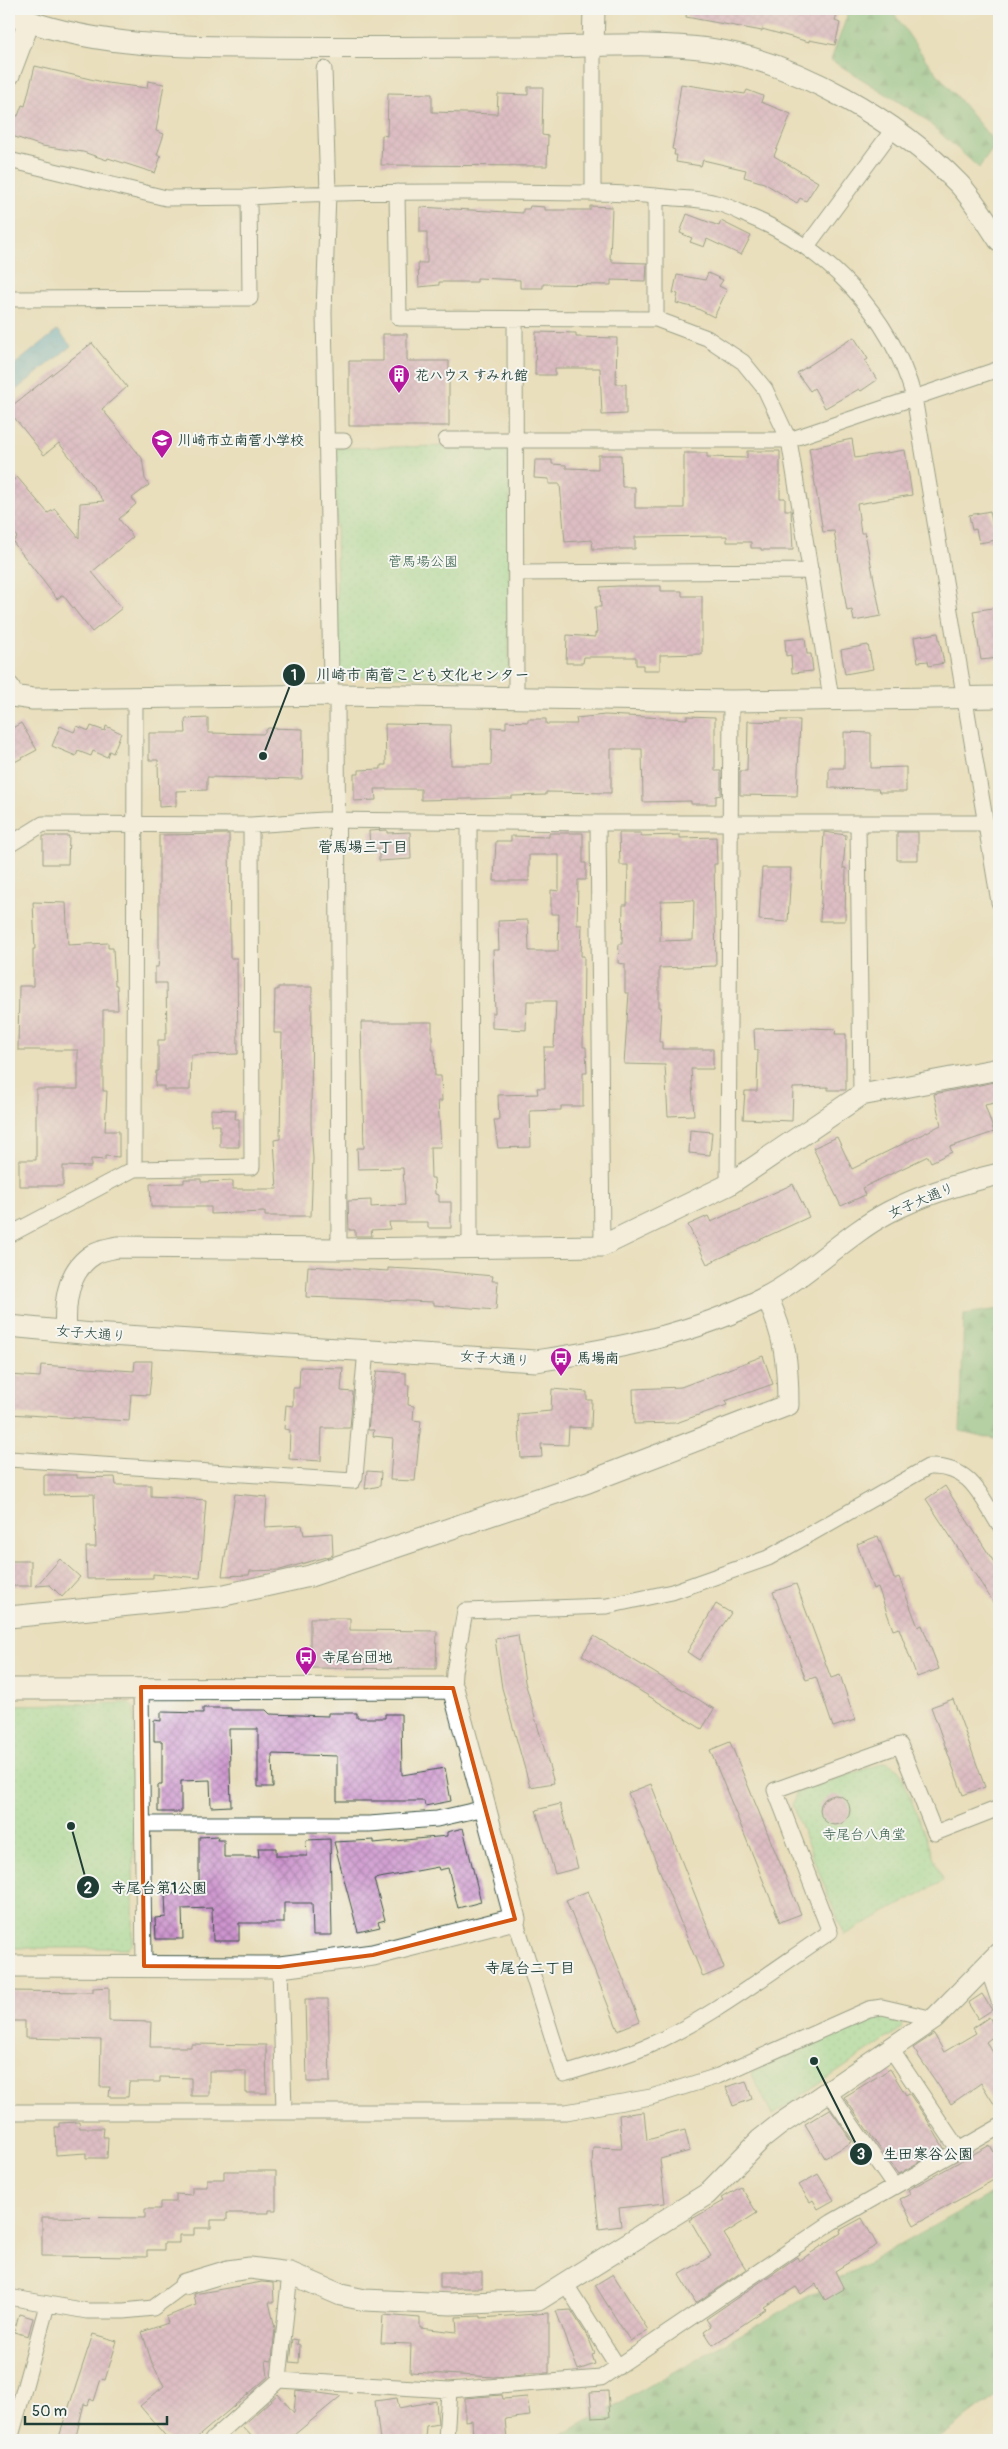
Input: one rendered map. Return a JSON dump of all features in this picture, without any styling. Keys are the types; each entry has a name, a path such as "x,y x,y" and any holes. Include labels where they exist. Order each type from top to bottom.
{"street":[{"path":"593,193 594,9"},
{"path":"9,14 29,22 94,38 164,47 594,47 664,44 712,49 764,62 824,87 894,128 959,185 999,240"},
{"path":"9,75 29,22"},
{"path":"324,69 328,192 324,313 337,820 339,1248"},
{"path":"807,246 894,128"},
{"path":"9,160 166,198 249,197 328,192 593,193 656,196 716,203 763,222 807,246 842,275 868,306 889,338 904,367 914,397 999,902"},
{"path":"398,192 399,318 656,319 707,338 743,362 764,389 789,440 831,698"},
{"path":"656,196 656,319"},
{"path":"9,298 250,298 249,197"},
{"path":"515,319 517,440 516,698"},
{"path":"446,440 789,440 999,369"},
{"path":"328,441 344,441"},
{"path":"517,573 811,571"},
{"path":"10,694 33,699 135,699 334,688 516,698 731,701 965,696 999,697"},
{"path":"134,1169 135,699"},
{"path":"728,1185 731,701"},
{"path":"9,845 43,824 134,826 251,825 337,820 598,823 986,823"},
{"path":"468,822 470,1247"},
{"path":"598,823 602,1246"},
{"path":"858,823 861,1095"},
{"path":"9,1235 134,1169 252,1167 251,825"},
{"path":"66,1331 64,1310 70,1282 81,1265 95,1254 117,1247 602,1246 728,1185 861,1095 999,1069"},
{"name":"女子大通り","path":"9,1326 536,1361 609,1350 657,1339 702,1325 767,1297 888,1212 951,1186 999,1174"},
{"path":"9,1617 220,1596 310,1576 588,1482 788,1405 784,1348 780,1325 767,1297"},
{"path":"9,1458 353,1481 355,1478 366,1349"},
{"path":"999,1525 969,1478 944,1466 928,1467 768,1558 672,1592 607,1606 465,1611 453,1688 515,1919 564,2074 644,2048 687,2025 754,1984 830,1932 775,1790 900,1745 935,1833 999,1808"},
{"path":"9,1689 141,1687 453,1688"},
{"path":"141,1687 144,1966"},
{"path":"142,1824 369,1824 437,1819 485,1808"},
{"path":"9,1966 280,1967 373,1955 515,1919"},
{"path":"993,1960 999,2001"},
{"path":"9,2296 47,2305 87,2311 153,2308 185,2284 228,2271 250,2268 290,2273 341,2295 365,2300 451,2304 538,2300 707,2194 760,2140 934,2019 993,1960"},
{"path":"280,1967 284,2111"},
{"path":"9,2112 284,2111 498,2114 566,2112 652,2097 718,2076 869,2009 882,2007 934,2019"},
{"path":"891,2049 958,2149"},
{"path":"829,2092 894,2186"},
{"path":"279,2380 449,2390 600,2378 832,2222 999,2127"},
{"path":"212,2440 279,2380 290,2273"},
{"path":"564,2283 618,2367"},
{"path":"10,2440 14,2401 47,2305"},
{"path":"446,2440 449,2390"}],"highlighted area":[{"path":"141,1687 453,1688 515,1919 373,1955 280,1967 144,1966"}],"green space":[{"path":"845,9 891,9 926,60 996,144 979,168 920,115 831,60 847,16"},
{"name":"菅馬場公園","path":"501,445 510,451 509,671 503,678 337,676 336,448"},
{"path":"999,1309 999,1440 960,1431 964,1314"},
{"path":"129,1703 134,1708 133,1944 129,1948 9,1948 9,1705"},
{"name":"寺尾台八角堂","path":"886,1762 899,1769 943,1881 844,1935 792,1805 797,1792"},
{"path":"899,2017 902,2028 772,2116 751,2072 867,2018"},
{"path":"999,2189 999,2394 937,2440 553,2440"}],"water":[{"path":"58,330 71,346 15,391 9,383 9,369"}],"building":[{"path":"687,9 818,9 837,13 835,21 840,23 835,45 809,40 809,42 762,29 762,31 686,17"},
{"path":"35,66 107,83 147,88 148,81 164,84 156,131 164,134 157,155 161,156 155,173 108,158 107,160 83,152 42,146 9,135 15,115 18,116 22,105 25,106"},
{"path":"681,84 745,94 747,90 763,96 761,102 791,114 774,156 818,182 806,201 800,198 797,203 764,183 744,177 746,170 703,160 701,166 676,162 677,155 674,155 675,150 672,149 679,112 677,112"},
{"path":"528,87 543,87 542,135 548,136 547,166 381,165 382,135 387,136 388,93 432,94 432,112 497,114 498,94 528,95"},
{"path":"530,206 545,207 545,210 590,210 590,206 612,207 610,259 612,259 612,262 647,263 646,281 611,280 611,285 543,284 543,288 520,288 520,280 477,278 477,282 439,282 439,285 419,287 418,263 427,263 427,232 420,232 420,207 523,213 523,209 529,209"},
{"path":"687,214 719,226 721,221 751,236 741,255 707,239 704,247 690,242 692,238 680,233"},
{"path":"708,273 723,280 719,286 727,290 714,317 696,308 676,303 678,294 673,293 677,275 705,280"},
{"path":"536,332 576,333 576,337 617,338 616,384 626,384 626,414 602,415 600,368 555,368 555,375 535,375"},
{"name":"花ハウス すみれ館","path":"383,334 407,334 407,361 449,361 449,426 349,426 349,361 383,361"},
{"path":"854,337 868,359 865,361 877,380 861,391 859,389 825,408 814,388 810,391 797,373"},
{"path":"92,343 127,387 102,409 142,458 145,479 149,485 132,498 136,504 119,519 133,537 92,572 122,608 92,632 63,595 57,599 13,542 17,537 9,526 9,484 17,477 48,513 55,509 79,538 80,503 104,501 59,443 44,455 9,411 9,408"},
{"path":"852,439 855,458 905,450 912,495 857,504 861,533 865,533 881,616 854,621 852,610 847,611 834,531 823,532 809,448"},
{"path":"747,451 780,451 780,498 785,498 785,510 791,510 793,550 761,550 761,548 751,548 751,542 727,542 727,536 635,537 635,549 593,549 592,540 565,542 560,484 549,484 549,479 534,478 535,460 552,460 552,464 566,465 566,468 598,469 598,455 621,455 622,487 635,487 635,508 684,508 684,453 707,453 707,457 747,458"},
{"path":"990,511 996,540 979,543 976,529 972,530 969,515"},
{"path":"661,586 661,591 682,591 682,596 702,596 702,654 660,655 660,670 643,670 643,665 636,665 636,657 584,657 583,663 566,663 567,635 595,637 595,633 597,633 595,607 601,607 600,587"},
{"path":"999,607 999,658 981,660 973,611"},
{"path":"938,633 944,663 929,666 928,661 918,662 914,637"},
{"path":"805,638 807,654 811,654 813,671 792,673 791,655 786,656 785,640"},
{"path":"868,645 873,669 845,674 841,650"},
{"path":"605,715 687,719 687,716 715,717 715,771 721,771 721,795 716,796 716,804 691,804 691,801 643,802 642,749 611,749 611,793 546,792 546,795 512,796 512,798 421,800 421,789 375,789 376,800 354,801 354,774 359,774 359,770 381,769 381,765 386,765 385,724 450,725 451,765 491,765 492,727 506,728 506,721 528,722 528,719 546,719 546,724 577,724 576,718"},
{"path":"208,718 208,733 263,734 268,728 303,729 302,779 207,777 207,790 176,791 176,806 159,807 158,760 149,760 149,733 186,733 185,719"},
{"path":"781,720 800,720 797,796 740,795 740,771 747,771 748,721 781,722"},
{"path":"21,723 37,750 9,765 9,730"},
{"path":"60,726 74,732 77,726 89,731 91,726 105,731 106,726 121,733 113,753 109,751 107,757 93,751 91,756 78,751 76,756 52,746"},
{"path":"844,732 871,733 871,768 906,767 906,792 879,792 878,789 829,788 829,768 844,768"},
{"path":"387,830 387,833 410,832 411,859 379,861 379,848 370,849 369,831"},
{"path":"824,832 846,835 843,868 846,868 845,921 820,921"},
{"path":"897,832 918,832 918,860 897,860"},
{"path":"549,833 583,833 583,863 586,863 586,880 578,880 577,925 582,925 581,956 584,956 583,1047 586,1047 587,1073 583,1073 583,1106 561,1106 561,1110 530,1111 531,1147 498,1148 494,1120 499,1120 498,1095 538,1094 537,1088 545,1088 544,1047 554,1047 556,1001 527,1001 526,1030 492,1028 492,1013 495,1013 493,950 499,950 498,921 528,920 529,951 558,951 559,914 551,914 551,890 559,891 559,855 529,855 529,881 494,881 496,841 511,841 511,836 549,837"},
{"path":"619,833 641,833 641,836 680,835 680,838 716,837 717,864 714,864 716,966 659,968 659,1007 661,1007 659,1042 662,1042 662,1049 713,1049 713,1069 691,1069 694,1115 668,1116 665,1065 624,1064 629,993 625,993 625,964 618,963 619,944 622,944 623,905 627,905 628,865 620,865","holes":["694,900 693,940 660,941 661,901"]},
{"path":"229,834 230,958 237,958 238,1054 191,1055 190,1090 164,1090 164,1086 155,1086 156,1071 158,1071 158,1040 165,1040 165,1033 167,1033 166,983 155,983 155,967 158,967 159,959 159,835"},
{"path":"43,836 69,836 68,864 43,864"},
{"path":"762,868 791,868 788,922 759,920"},
{"path":"33,902 66,903 68,945 108,943 108,948 113,948 115,985 117,985 118,1010 103,1010 103,1091 107,1091 105,1131 119,1131 119,1157 105,1156 105,1160 91,1159 91,1167 63,1166 63,1186 19,1186 19,1160 36,1160 36,1089 78,1089 78,1050 18,1050 19,986 33,986 33,949 35,949"},
{"path":"278,987 312,987 311,1125 313,1159 311,1216 265,1216 265,1212 211,1214 211,1207 151,1207 150,1184 184,1183 184,1179 201,1179 201,1182 233,1181 233,1189 277,1189 274,1140 280,1139 282,1033 274,1033 275,990 278,990"},
{"path":"361,1022 432,1022 432,1050 434,1050 435,1076 441,1076 442,1101 438,1101 441,1147 430,1147 431,1178 434,1178 435,1194 439,1195 439,1202 451,1202 451,1228 428,1228 428,1222 389,1222 390,1229 371,1230 372,1236 355,1236 355,1230 349,1230 348,1201 371,1200 371,1207 405,1205 403,1168 358,1169 357,1148 364,1148"},
{"path":"754,1029 836,1029 835,1034 846,1034 846,1090 828,1090 828,1087 793,1088 792,1121 743,1119 745,1091 757,1091 758,1050 755,1050"},
{"path":"995,1082 997,1087 999,1087 999,1102 985,1105 994,1132 950,1147 952,1152 931,1162 928,1156 862,1188 865,1195 841,1206 813,1148 837,1137 852,1169 941,1125 934,1094"},
{"path":"211,1109 236,1110 235,1119 239,1119 239,1147 220,1147 220,1125 211,1125"},
{"path":"690,1130 712,1132 710,1155 689,1153"},
{"path":"793,1184 809,1217 707,1264 688,1225 708,1216 711,1222"},
{"path":"308,1266 388,1271 388,1268 428,1270 493,1276 492,1281 498,1281 496,1310 434,1305 434,1302 306,1297"},
{"path":"763,1356 773,1384 725,1401 727,1405 676,1423 634,1424 633,1389 681,1387"},
{"path":"135,1361 152,1361 151,1378 149,1395 131,1394 129,1421 9,1414 9,1375 40,1377 41,1365 134,1371"},
{"path":"300,1367 343,1368 341,1391 353,1392 350,1428 322,1428 321,1461 289,1459 290,1430 284,1429 286,1405 293,1406 293,1388 299,1388"},
{"path":"377,1371 406,1373 406,1385 409,1385 408,1405 414,1406 413,1420 421,1421 415,1481 390,1480 393,1438 373,1436 374,1430 368,1430 372,1393"},
{"path":"552,1389 587,1392 587,1400 592,1400 591,1428 569,1427 568,1445 541,1444 542,1457 521,1458 518,1414 551,1411"},
{"path":"367,1471 381,1472 380,1486 365,1489"},
{"path":"44,1475 77,1475 77,1478 115,1477 116,1485 151,1485 151,1496 206,1500 200,1578 153,1574 153,1578 87,1579 86,1547 96,1547 94,1494 44,1495"},
{"path":"945,1486 999,1570 999,1611 926,1499"},
{"path":"235,1494 267,1497 265,1527 302,1525 304,1535 332,1533 333,1555 280,1570 250,1571 249,1575 222,1576"},
{"path":"878,1536 894,1579 899,1577 918,1627 922,1625 939,1669 917,1677 899,1628 893,1630 878,1587 873,1589 857,1544"},
{"path":"60,1559 80,1577 62,1597 50,1585 36,1586"},
{"path":"9,1561 31,1561 31,1586 9,1586"},
{"path":"796,1584 831,1678 840,1675 855,1720 833,1727 816,1677 806,1680 773,1592"},
{"path":"716,1604 731,1613 699,1660 687,1652"},
{"path":"310,1618 350,1618 350,1630 437,1631 436,1669 310,1668"},
{"path":"518,1635 525,1682 554,1783 530,1787 502,1688 495,1639"},
{"path":"594,1636 714,1709 702,1729 582,1655"},
{"path":"953,1699 985,1787 963,1795 931,1707"},
{"path":"203,1708 266,1710 270,1714 328,1716 328,1713 357,1713 357,1718 385,1718 385,1714 401,1714 402,1775 445,1768 451,1801 425,1806 424,1801 337,1801 337,1756 272,1754 273,1787 258,1787 258,1729 229,1729 231,1806 211,1807 210,1780 181,1781 181,1812 158,1812 158,1785 162,1785 162,1741 154,1741 154,1720 161,1721 161,1712 203,1713"},
{"path":"730,1742 801,1914 780,1922 710,1750"},
{"path":"651,1784 724,1968 703,1977 628,1793"},
{"path":"835,1795 846,1799 850,1810 846,1821 835,1825 824,1821 820,1810 824,1799"},
{"path":"560,1804 578,1868 555,1874 536,1810"},
{"path":"463,1828 481,1902 458,1908 448,1868 439,1870 438,1867 374,1879 385,1920 378,1922 380,1927 358,1932 334,1842 374,1840 374,1843 447,1836 447,1832"},
{"path":"218,1836 217,1840 224,1840 224,1857 259,1857 258,1848 276,1848 276,1856 307,1856 306,1840 330,1839 332,1935 313,1935 312,1903 284,1903 284,1923 239,1923 239,1941 213,1941 212,1908 182,1909 183,1939 156,1939 155,1918 166,1917 165,1894 199,1893 199,1837"},
{"path":"588,1891 640,2021 618,2030 566,1900"},
{"path":"109,1987 109,2021 151,2022 150,2047 191,2047 191,2044 266,2045 267,2093 246,2093 246,2071 209,2071 209,2096 191,2096 191,2078 160,2077 160,2082 129,2082 128,2097 109,2097 110,2087 100,2087 101,2040 25,2038 25,2021 9,2021 9,1991 93,1992 93,1988"},
{"path":"982,1994 992,2010 978,2019 968,2003"},
{"path":"305,1999 328,1999 330,2082 307,2082"},
{"path":"989,2017 999,2032 986,2042 999,2061 999,2112 981,2083 951,2104 913,2048 934,2034 944,2052 976,2033 973,2028"},
{"path":"890,2069 906,2095 909,2093 944,2148 898,2174 844,2097"},
{"path":"746,2081 752,2099 733,2106 726,2087"},
{"path":"830,2109 852,2142 825,2158 805,2124"},
{"path":"644,2112 647,2140 685,2130 690,2151 660,2159 665,2203 619,2208 621,2226 599,2229 592,2163 593,2147 622,2148 619,2115"},
{"path":"79,2122 80,2128 104,2128 103,2137 108,2137 107,2158 86,2158 86,2153 56,2155 55,2127 59,2127 59,2123"},
{"path":"990,2145 999,2161 999,2177 914,2225 900,2199 911,2194 908,2190"},
{"path":"224,2171 276,2171 276,2210 269,2210 269,2213 227,2213 227,2220 211,2220 211,2228 194,2228 194,2235 179,2235 179,2243 164,2243 164,2250 147,2250 147,2257 42,2256 42,2217 145,2218 145,2209 160,2209 160,2202 176,2202 176,2194 192,2195 192,2187 207,2187 207,2179 224,2179"},
{"path":"818,2174 834,2200 818,2209 813,2200 810,2202 799,2185"},
{"path":"741,2187 757,2213 724,2234 746,2269 696,2303 679,2275 711,2256 690,2220 724,2201 722,2198"},
{"path":"862,2218 877,2245 835,2271 844,2289 825,2300 816,2284 801,2294 796,2287 764,2307 766,2309 713,2345 704,2331 711,2326 706,2319 797,2257 799,2261 841,2233 840,2230"},
{"path":"440,2272 482,2272 482,2288 440,2288"},
{"path":"613,2274 648,2330 630,2341 595,2285"},
{"path":"262,2282 273,2283 274,2302 269,2302 275,2328 272,2361 266,2360 268,2377 194,2440 169,2440 140,2406 164,2386 152,2363 142,2332 168,2323 166,2317 196,2305 194,2294"},
{"path":"571,2310 589,2339 595,2354 592,2355 595,2364 578,2370 556,2311"},
{"path":"549,2313 549,2373 524,2373 525,2375 494,2377 410,2372 411,2344 381,2343 383,2315 420,2318 420,2328 457,2332 456,2317 481,2316 481,2318"},
{"path":"19,2314 33,2318 28,2336 14,2332"},
{"path":"93,2334 117,2341 105,2380 101,2379 94,2401 90,2399 88,2405 84,2404 75,2440 58,2440"},
{"path":"293,2339 298,2340 297,2344 300,2345 299,2363 290,2362"},
{"path":"296,2390 341,2396 288,2440 255,2440 242,2426 278,2394 294,2413"},
{"path":"608,2391 610,2417 592,2418 590,2392"},
{"path":"502,2395 503,2399 527,2397 530,2416 505,2419 507,2440 473,2440 472,2420 465,2421 465,2398"},
{"path":"397,2398 399,2408 436,2401 438,2424 426,2426 425,2440 380,2440 375,2401"}],"place":[{"name":"花ハウス すみれ館","path":"399,394"},
{"name":"川崎市立南菅小学校","path":"162,459"},
{"name":"川崎市 南菅こども文化センター","path":"263,756"},
{"name":"馬場南","path":"561,1377"},
{"name":"寺尾台団地","path":"306,1676"},
{"name":"寺尾台第1公園","path":"71,1826"},
{"name":"生田寒谷公園","path":"814,2061"}],"district":[{"name":"菅馬場三丁目","path":"363,847"},
{"name":"寺尾台二丁目","path":"530,1968"}]}
